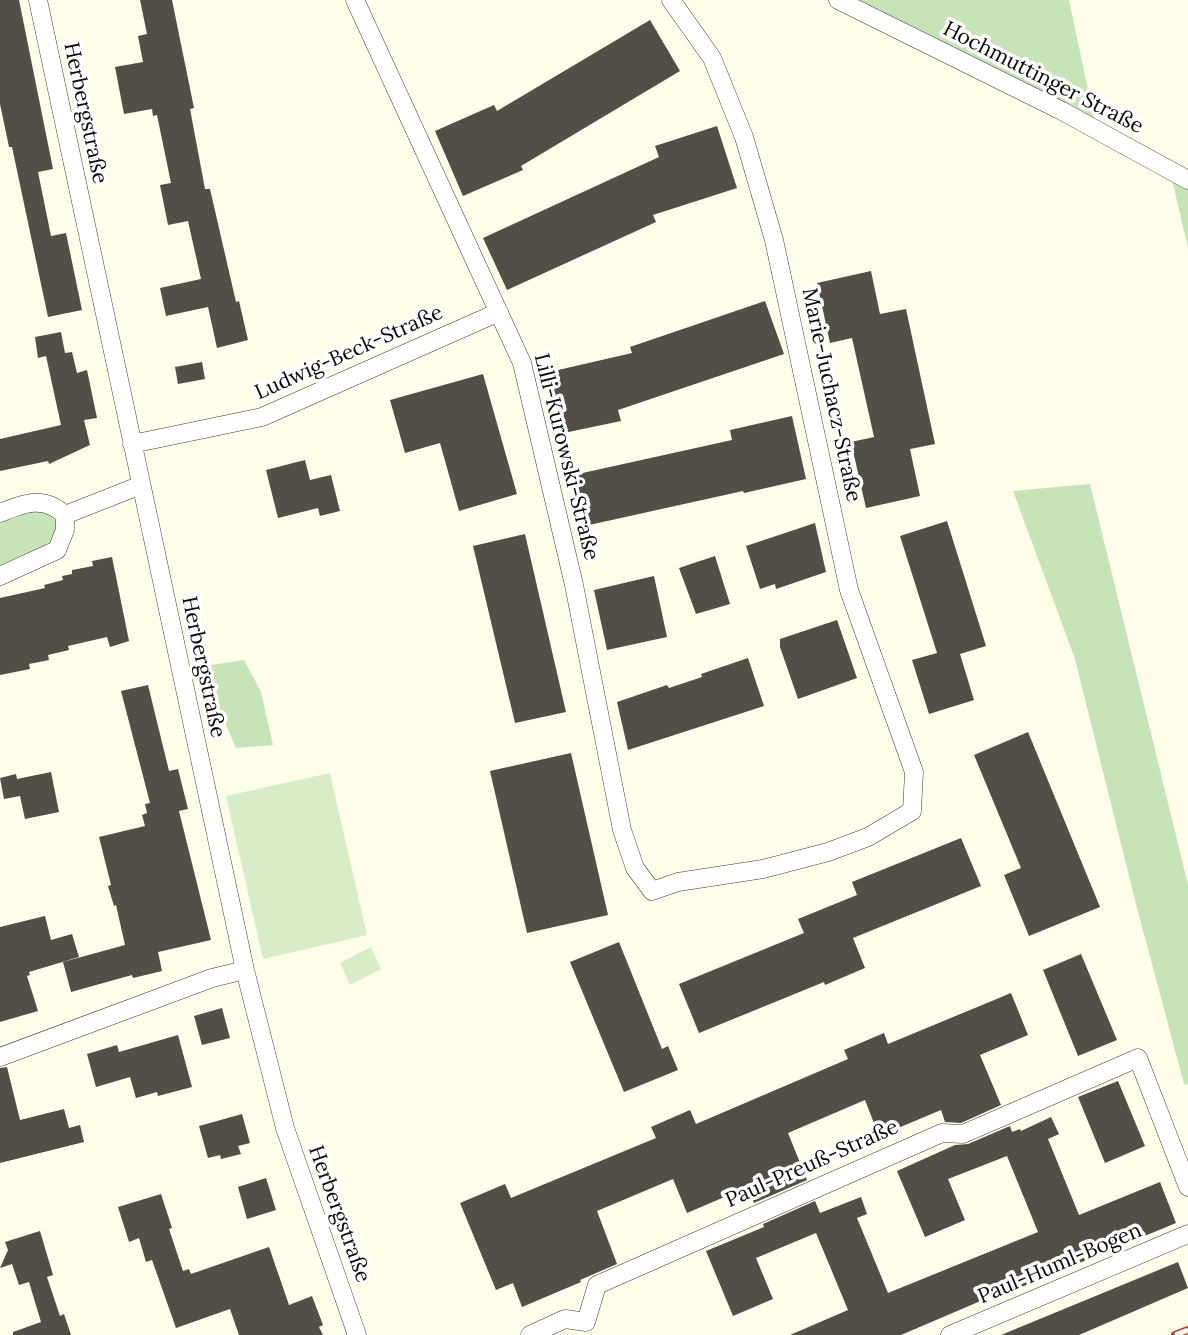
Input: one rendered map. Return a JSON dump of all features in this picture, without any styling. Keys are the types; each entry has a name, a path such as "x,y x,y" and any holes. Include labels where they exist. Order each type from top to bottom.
{"street":[{"name":"Herbergstraße","path":"38,0 245,970 285,1128 357,1335"},
{"name":"Lilli-Kurowski-Straße","path":"355,0 522,363 574,585 622,830 635,868"},
{"name":"Marie-Juchacz-Straße","path":"635,868 652,891 678,882 763,869 828,852 868,837 912,811 914,772 849,590 774,240 744,138 712,58 671,0"},
{"name":"Hochmuttinger Straße","path":"838,0 1062,111 1188,180"},
{"name":"Ludwig-Beck-Straße","path":"132,444 262,417 499,312"},
{"path":"65,515 141,485"},
{"path":"0,513 32,502 45,502 65,515 65,530 57,550 0,576"},
{"path":"0,1057 212,978 245,970"},
{"name":"Paul-Preuß-Straße","path":"530,1335 565,1319 591,1328 597,1285 942,1133 962,1135 1138,1058 1188,1186"},
{"name":"Paul-Huml-Bogen","path":"950,1335 1188,1234"}],"green space":[{"path":"828,0 1069,0 1096,128 829,3"},
{"path":"1170,171 1188,183 1188,248"},
{"path":"1090,484 1188,885 1188,1085 1184,1084 1136,904 1075,659 1013,491"},
{"path":"40,509 54,515 58,525 55,538 48,548 0,567 0,523"},
{"path":"244,660 261,692 273,745 236,748 220,711 211,665"},
{"path":"330,773 367,935 263,959 226,796"},
{"path":"371,947 381,969 350,985 340,963"}],"building":[{"path":"0,0 19,0 53,169 38,172 51,236 66,233 82,310 48,317 12,147 9,147 0,104"},
{"path":"140,0 172,0 194,108 190,109 205,189 210,189 236,302 239,301 248,340 217,348 208,307 166,316 160,288 201,279 188,221 168,225 160,185 171,183 157,115 153,116 152,109 124,114 115,67 143,62 138,36 147,34"},
{"path":"650,20 680,71 521,166 523,170 463,196 435,131 494,105 497,111"},
{"path":"717,126 737,188 653,215 656,222 507,290 483,238 659,157 655,146"},
{"path":"871,271 880,314 906,309 935,444 910,449 920,496 866,508 851,442 874,437 852,338 830,343 817,283"},
{"path":"765,301 784,354 618,410 621,421 559,434 545,373 632,353 630,347"},
{"path":"61,332 65,353 72,352 77,373 87,370 97,418 84,420 90,445 49,464 48,461 0,471 0,439 61,425 46,356 38,358 35,337"},
{"path":"202,362 205,379 178,384 175,367"},
{"path":"483,374 517,494 459,511 440,443 405,453 390,400"},
{"path":"792,416 806,479 580,527 569,476 732,440 730,430"},
{"path":"305,460 310,480 331,475 340,511 320,516 318,508 278,518 266,470"},
{"path":"947,521 986,646 960,654 974,700 929,714 912,660 937,653 900,536"},
{"path":"815,523 826,572 776,589 775,584 760,589 746,546"},
{"path":"525,534 566,712 515,723 473,546"},
{"path":"715,556 730,604 696,614 679,568"},
{"path":"112,557 129,641 110,647 107,637 68,646 69,650 48,655 49,660 29,664 30,669 0,675 0,598 45,588 44,585 63,580 62,576 72,574 72,570 93,566 92,561"},
{"path":"654,576 667,637 607,650 594,590"},
{"path":"837,620 857,678 798,699 780,647 780,639"},
{"path":"748,658 764,706 628,750 617,702 667,685 669,688 702,677 701,674"},
{"path":"148,685 169,771 178,769 188,809 179,811 211,940 158,952 162,971 133,978 132,975 71,992 63,962 125,945 116,905 114,906 108,886 111,885 99,837 145,826 142,815 147,813 145,804 150,803 121,691"},
{"path":"1028,732 1100,907 1029,936 1004,875 1021,868 974,755"},
{"path":"571,753 608,915 527,933 490,771"},
{"path":"51,772 59,812 25,819 20,796 4,799 0,778 16,774 17,779"},
{"path":"961,838 981,886 853,938 865,968 699,1033 679,984 804,933 798,919 857,895 852,882"},
{"path":"45,916 51,940 72,934 79,957 29,972 30,975 27,976 38,1011 0,1022 0,927"},
{"path":"619,942 662,1049 668,1046 678,1070 624,1092 570,962"},
{"path":"1081,954 1117,1040 1078,1056 1043,970"},
{"path":"1011,993 1028,1035 980,1055 1001,1105 961,1123 945,1122 941,1110 879,1136 865,1100 788,1133 807,1180 754,1203 748,1187 687,1213 673,1179 597,1211 617,1264 522,1307 513,1283 496,1290 460,1203 505,1184 511,1198 656,1138 651,1127 690,1110 696,1124 848,1059 844,1050 884,1033 888,1044"},
{"path":"222,1008 230,1038 202,1045 194,1016"},
{"path":"178,1035 192,1087 158,1096 157,1092 136,1098 130,1077 96,1087 87,1054 117,1045 119,1052"},
{"path":"7,1067 20,1120 64,1109 69,1128 80,1125 84,1142 0,1163 0,1068"},
{"path":"1118,1081 1145,1146 1105,1163 1078,1097"},
{"path":"242,1114 250,1143 238,1146 241,1154 221,1159 220,1155 208,1158 199,1126"},
{"path":"1051,1117 1059,1134 1048,1139 1079,1215 1160,1182 1176,1223 1019,1288 1018,1285 901,1335 790,1335 848,1310 816,1233 756,1258 773,1299 733,1316 706,1251 764,1227 763,1224 815,1201 820,1213 861,1197 867,1214 857,1218 888,1293 1038,1232 1007,1156 948,1179 965,1220 925,1237 897,1171 955,1145 968,1144 1010,1126 1012,1132 1021,1131"},
{"path":"266,1178 276,1210 247,1219 238,1187"},
{"path":"161,1194 183,1271 189,1269 191,1274 269,1247 289,1305 312,1296 323,1325 319,1327 323,1335 239,1335 230,1309 176,1328 152,1260 146,1262 139,1238 129,1242 118,1207"},
{"path":"40,1231 53,1275 47,1277 60,1316 64,1314 71,1335 13,1335 13,1332 41,1322 29,1282 19,1285 12,1264 0,1268 8,1250 5,1242"},
{"path":"1178,1262 1188,1288 1079,1335 1001,1335"}],"railway":[{"path":"1175,1335 1188,1330"}]}
